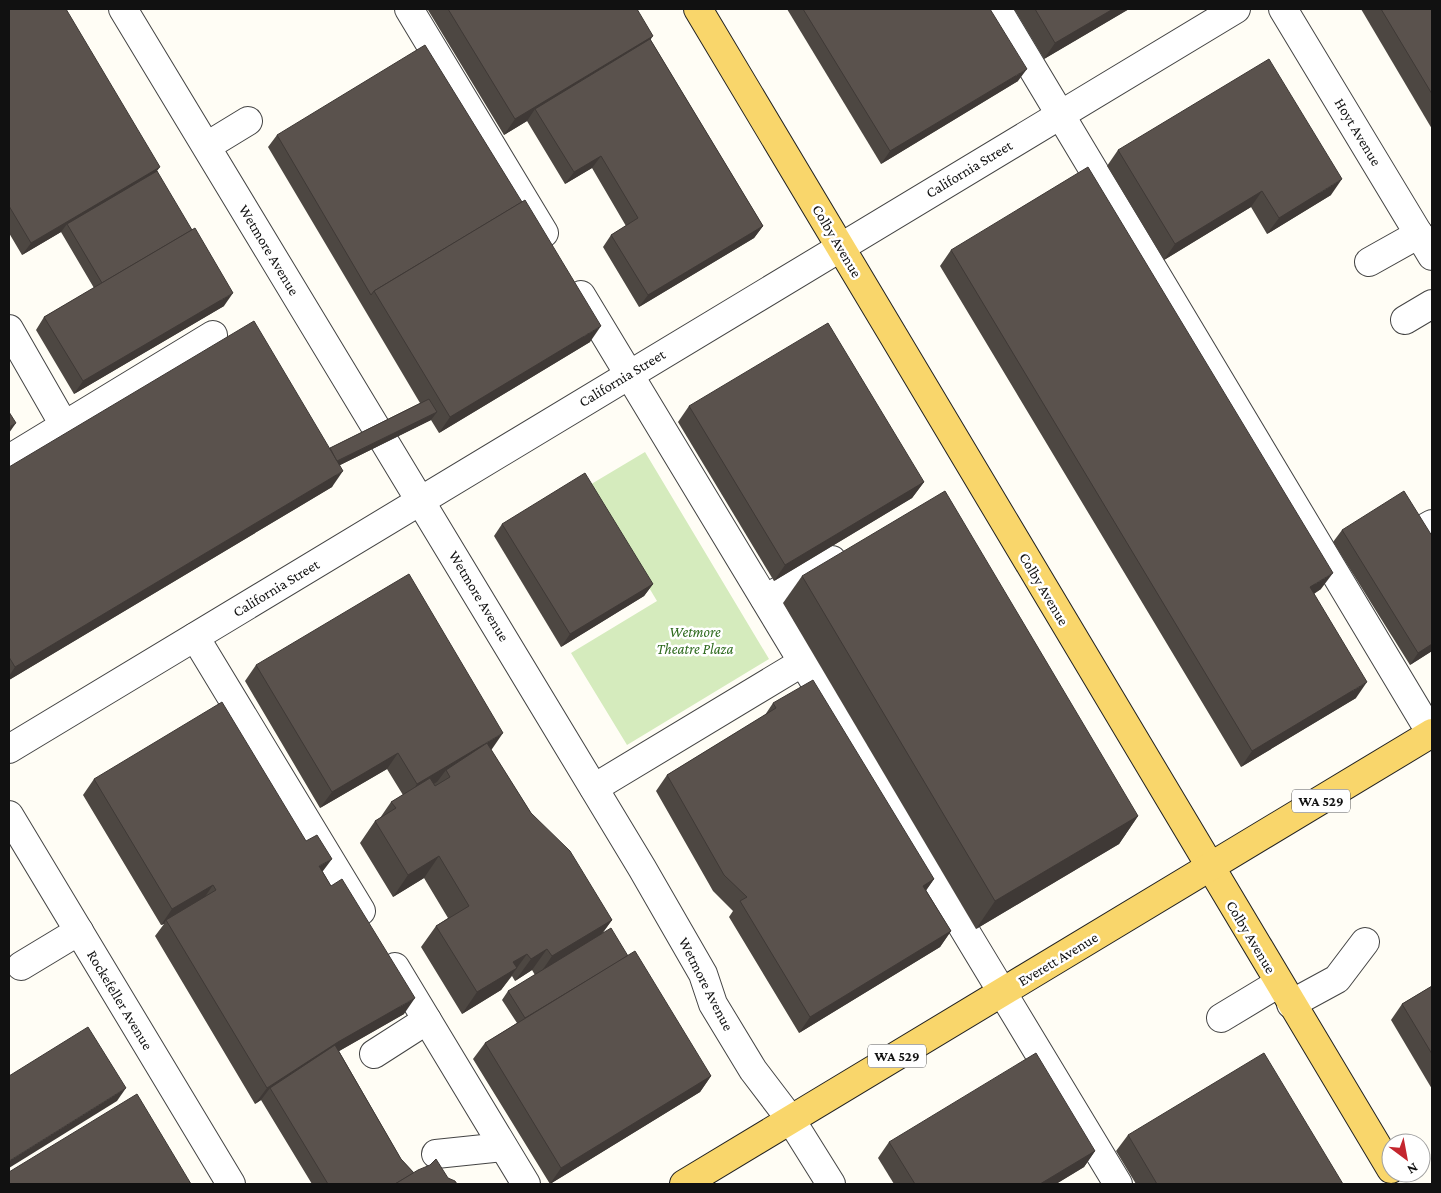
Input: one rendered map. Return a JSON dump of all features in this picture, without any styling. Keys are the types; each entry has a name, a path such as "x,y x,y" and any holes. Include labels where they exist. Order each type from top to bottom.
{"main road":[{"name":"Colby Avenue","path":"698,9 841,246 1209,868 1381,1152"},
{"name":"Everett Avenue","path":"684,1184 1432,734"}],"street":[{"name":"Wetmore Avenue","path":"123,9 594,788 703,974 713,1004 753,1070 791,1120 831,1184"},
{"path":"997,9 1060,114 1177,294 1300,496 1432,734"},
{"name":"California Street","path":"9,749 1236,9"},
{"name":"Hoyt Avenue","path":"1283,9 1425,245"},
{"path":"408,21 561,261 1003,992 1078,1103 1118,1184"},
{"path":"207,146 248,121"},
{"path":"1369,262 1425,245"},
{"path":"1405,320 1432,304"},
{"path":"9,329 64,425"},
{"path":"9,458 213,335"},
{"path":"1432,524 1423,529 1432,544"},
{"path":"765,600 856,546"},
{"path":"195,637 526,1184"},
{"path":"594,788 803,662"},
{"name":"Rockefeller Avenue","path":"9,815 231,1184"},
{"path":"22,966 79,931"},
{"path":"1221,1018 1285,993 1337,979 1365,942"},
{"path":"374,1054 427,1020"},
{"path":"436,1154 503,1147"}],"green space":[{"name":"Wetmore Theatre Plaza","path":"645,452 769,659 627,745 571,653 657,601 588,486"}],"building":[{"path":"9,9 66,9 160,167 31,243 9,206"},
{"path":"448,9 637,9 653,36 515,119"},
{"path":"803,9 990,9 1027,69 890,151"},
{"path":"1035,9 1113,9 1055,43"},
{"path":"1381,9 1432,9 1432,94"},
{"path":"650,39 763,226 648,295 611,235 638,218 601,156 574,172 535,109"},
{"path":"425,45 522,202 374,291 371,295 277,135"},
{"path":"1269,59 1342,179 1279,218 1262,191 1175,244 1118,150"},
{"path":"1088,167 1333,573 1310,587 1367,682 1252,751 951,250"},
{"path":"157,171 192,230 102,283 67,224"},
{"path":"525,200 601,326 450,417 374,291"},
{"path":"195,228 233,293 83,381 44,317"},
{"path":"254,321 343,471 15,667 9,657 9,467"},
{"path":"828,323 924,482 785,565 689,406"},
{"path":"429,399 437,412 337,461 330,448"},
{"path":"9,412 16,423 9,427"},
{"path":"585,473 653,584 570,634 502,524"},
{"path":"945,491 1138,816 995,901 802,576"},
{"path":"1404,491 1432,536 1432,644 1418,653 1342,530"},
{"path":"409,574 503,733 417,784 398,753 332,792 256,665"},
{"path":"813,680 934,879 923,886 951,931 810,1017 740,901 747,897 724,875 667,775 776,708 773,703"},
{"path":"222,702 306,841 317,835 332,859 319,866 331,886 342,879 415,998 338,1042 267,1088 166,920 216,890 213,885 172,909 94,779"},
{"path":"487,743 531,813 570,851 612,920 552,956 547,949 531,959 527,954 513,962 517,968 477,992 436,926 469,906 439,856 408,875 375,821 396,808 391,802 430,778 435,786 450,777 446,770"},
{"path":"611,928 628,956 525,1018 508,991"},
{"path":"635,951 711,1076 561,1168 485,1043"},
{"path":"1432,986 1432,1054 1402,1004"},
{"path":"88,1027 126,1088 9,1161 9,1076"},
{"path":"335,1045 401,1159 414,1173 395,1184 328,1184 270,1088"},
{"path":"1036,1053 1095,1151 1040,1184 915,1184 889,1142"},
{"path":"1264,1053 1343,1184 1157,1184 1128,1135"},
{"path":"137,1094 191,1184 9,1184 9,1172"},
{"path":"436,1159 448,1178 457,1184 395,1184 430,1165"}]}
